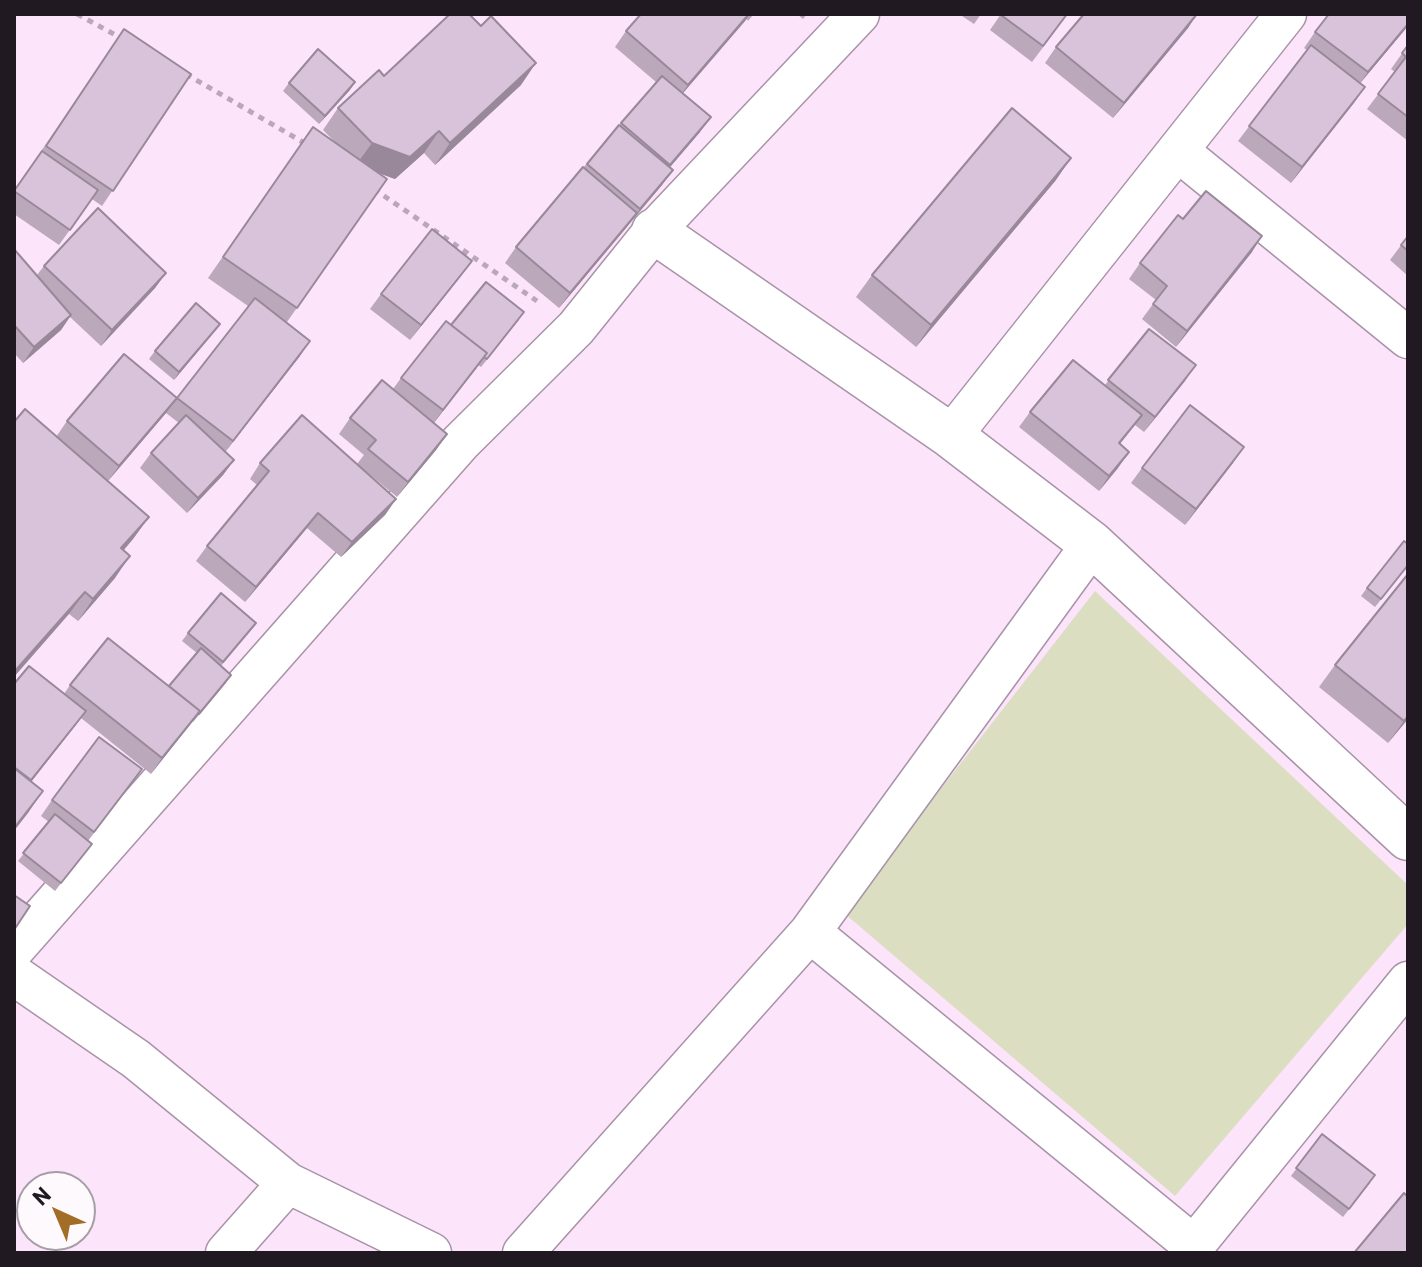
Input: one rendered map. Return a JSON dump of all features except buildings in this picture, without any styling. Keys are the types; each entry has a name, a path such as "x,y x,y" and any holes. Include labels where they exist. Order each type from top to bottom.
{"street":[{"path":"14,949 461,442 576,328 654,231 859,14"},
{"path":"951,436 1286,14"},
{"path":"1178,151 1408,338"},
{"path":"654,231 951,436 1092,544 1408,838"},
{"path":"523,1253 810,932 1092,544"},
{"path":"810,932 1191,1250 1408,982"},
{"path":"14,975 136,1059 288,1183 431,1253"},
{"path":"226,1253 288,1183"}],"path":[{"path":"77,14 133,45"},
{"path":"175,68 309,145"},
{"path":"373,188 576,328"}],"green space":[{"path":"1095,591 1408,885 1408,924 1175,1196 844,913"}]}
